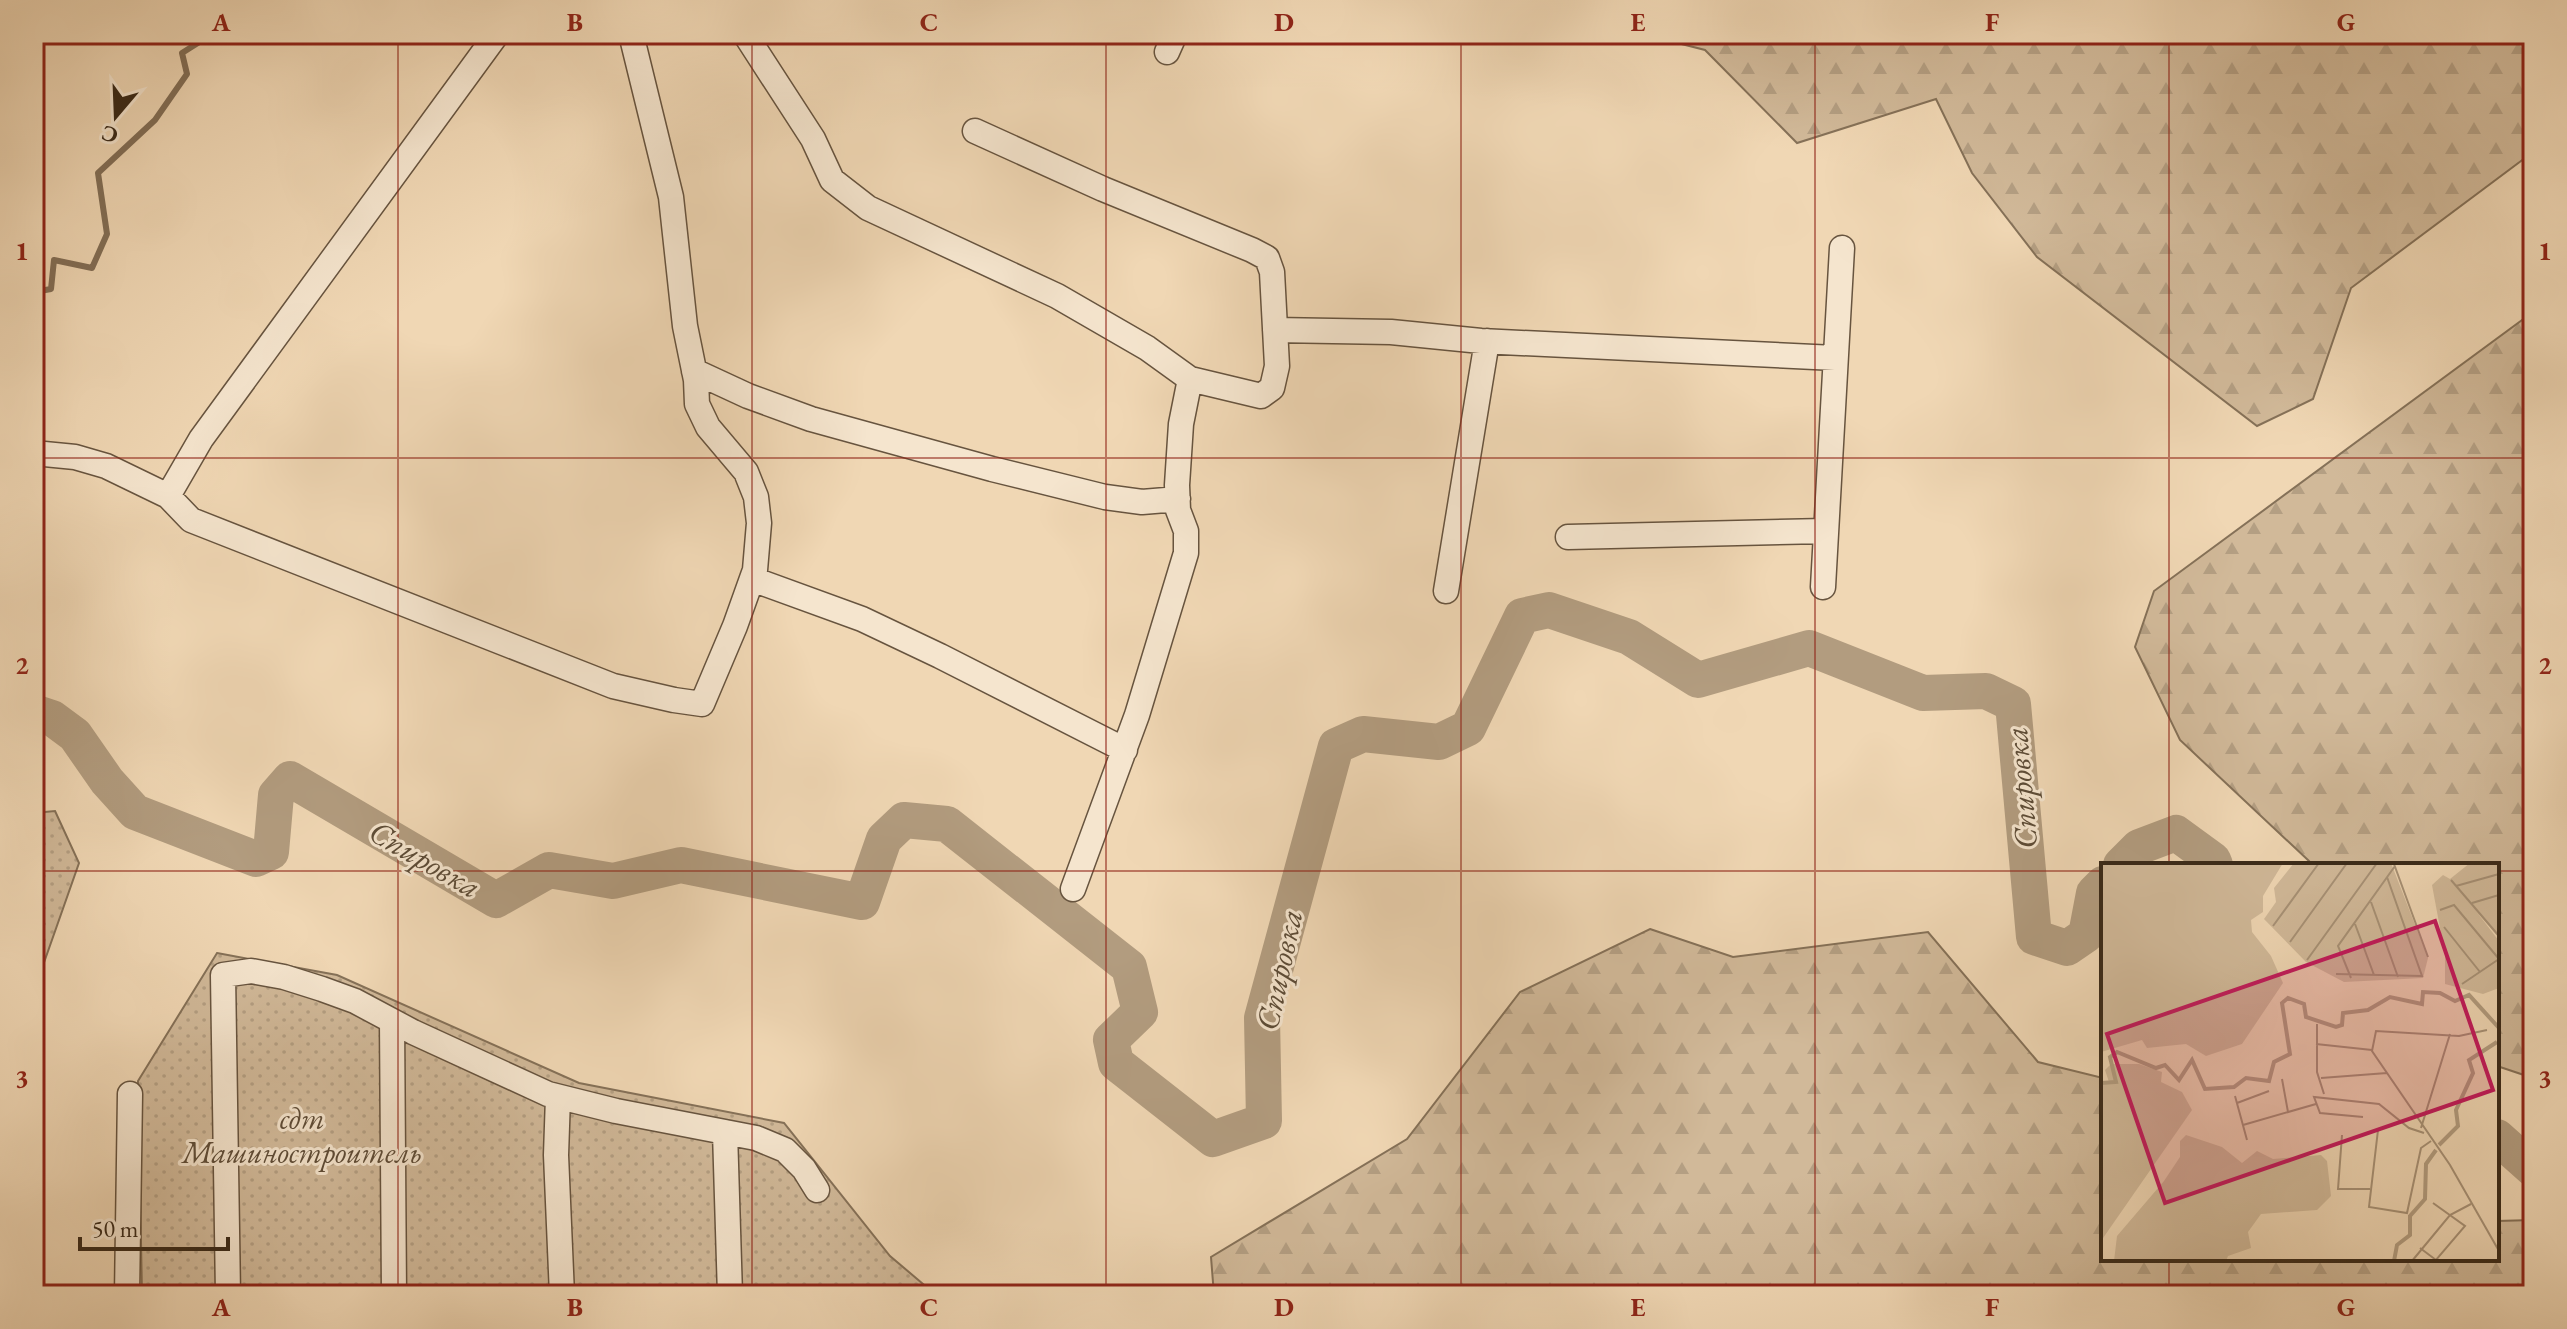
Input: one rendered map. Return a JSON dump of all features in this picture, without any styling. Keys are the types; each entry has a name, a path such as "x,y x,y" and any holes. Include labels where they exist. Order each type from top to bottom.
{"street":[{"path":"168,496 201,439 497,34"},
{"path":"34,453 75,457 106,466 168,496 191,520 613,686 702,704 755,570 759,523 756,497 746,472 708,427 697,404 671,197 631,34"},
{"path":"745,34 813,139 832,180 868,208 1057,296 1147,348 1190,379 1261,396 1272,388 1277,366 1272,272 1267,258 975,131"},
{"path":"1823,587 1842,248"},
{"path":"1275,330 1391,332 1487,341 1835,358"},
{"path":"1446,591 1487,341"},
{"path":"694,371 748,396 855,433 1105,497 1142,502 1178,499"},
{"path":"1073,889 1125,750 1186,553 1186,531 1178,510 1178,499 1181,424 1190,379"},
{"path":"1568,537 1825,531"},
{"path":"752,579 862,619 1125,750"},
{"path":"228,1295 223,975 251,971 284,977 355,1001 507,1077 558,1097 756,1138 785,1150 804,1169 817,1190"},
{"path":"392,1021 394,1295"},
{"path":"127,1295 130,1094"},
{"path":"558,1097 556,1155 562,1295"},
{"path":"725,1132 730,1295"}],"green space":[{"path":"1642,34 2533,34 2533,152 2351,288 2313,399 2257,426 2037,257 1972,173 1936,99 1797,143 1705,50"},
{"path":"2533,312 2533,1078 2499,1067 2499,863 2308,863 2180,740 2135,647 2154,591"},
{"path":"55,811 79,863 34,991 34,813"},
{"path":"1650,929 1733,957 1928,932 2038,1062 2101,1078 2101,1261 2499,1261 2499,1221 2533,1220 2533,1295 1214,1295 1211,1257 1407,1139 1520,992"},
{"name":"сдт Машиностроитель","path":"217,953 337,975 579,1083 784,1123 890,1256 936,1295 142,1295 138,1081"}],"waterway":[{"path":"34,292 51,289 54,260 92,268 107,234 98,173 155,120 187,74 182,53 212,34"},
{"name":"Спировка","path":"34,712 52,718 75,735 107,781 135,812 256,859 271,852 276,795 290,779 496,900 549,870 613,881 681,865 862,902 884,839 904,820 947,824 1129,967 1140,1012 1111,1040 1116,1063 1213,1139 1264,1121 1262,1018 1336,746 1363,734 1439,742 1468,728 1522,616 1549,610 1629,637 1698,680 1809,648 1923,693 1986,691 2013,704 2034,937 2067,948 2086,935 2094,893 2101,886"},
{"name":"Спировка","path":"2123,863 2139,847 2176,833 2214,863"},
{"name":"Спировка","path":"2499,1139 2533,1169"}]}
